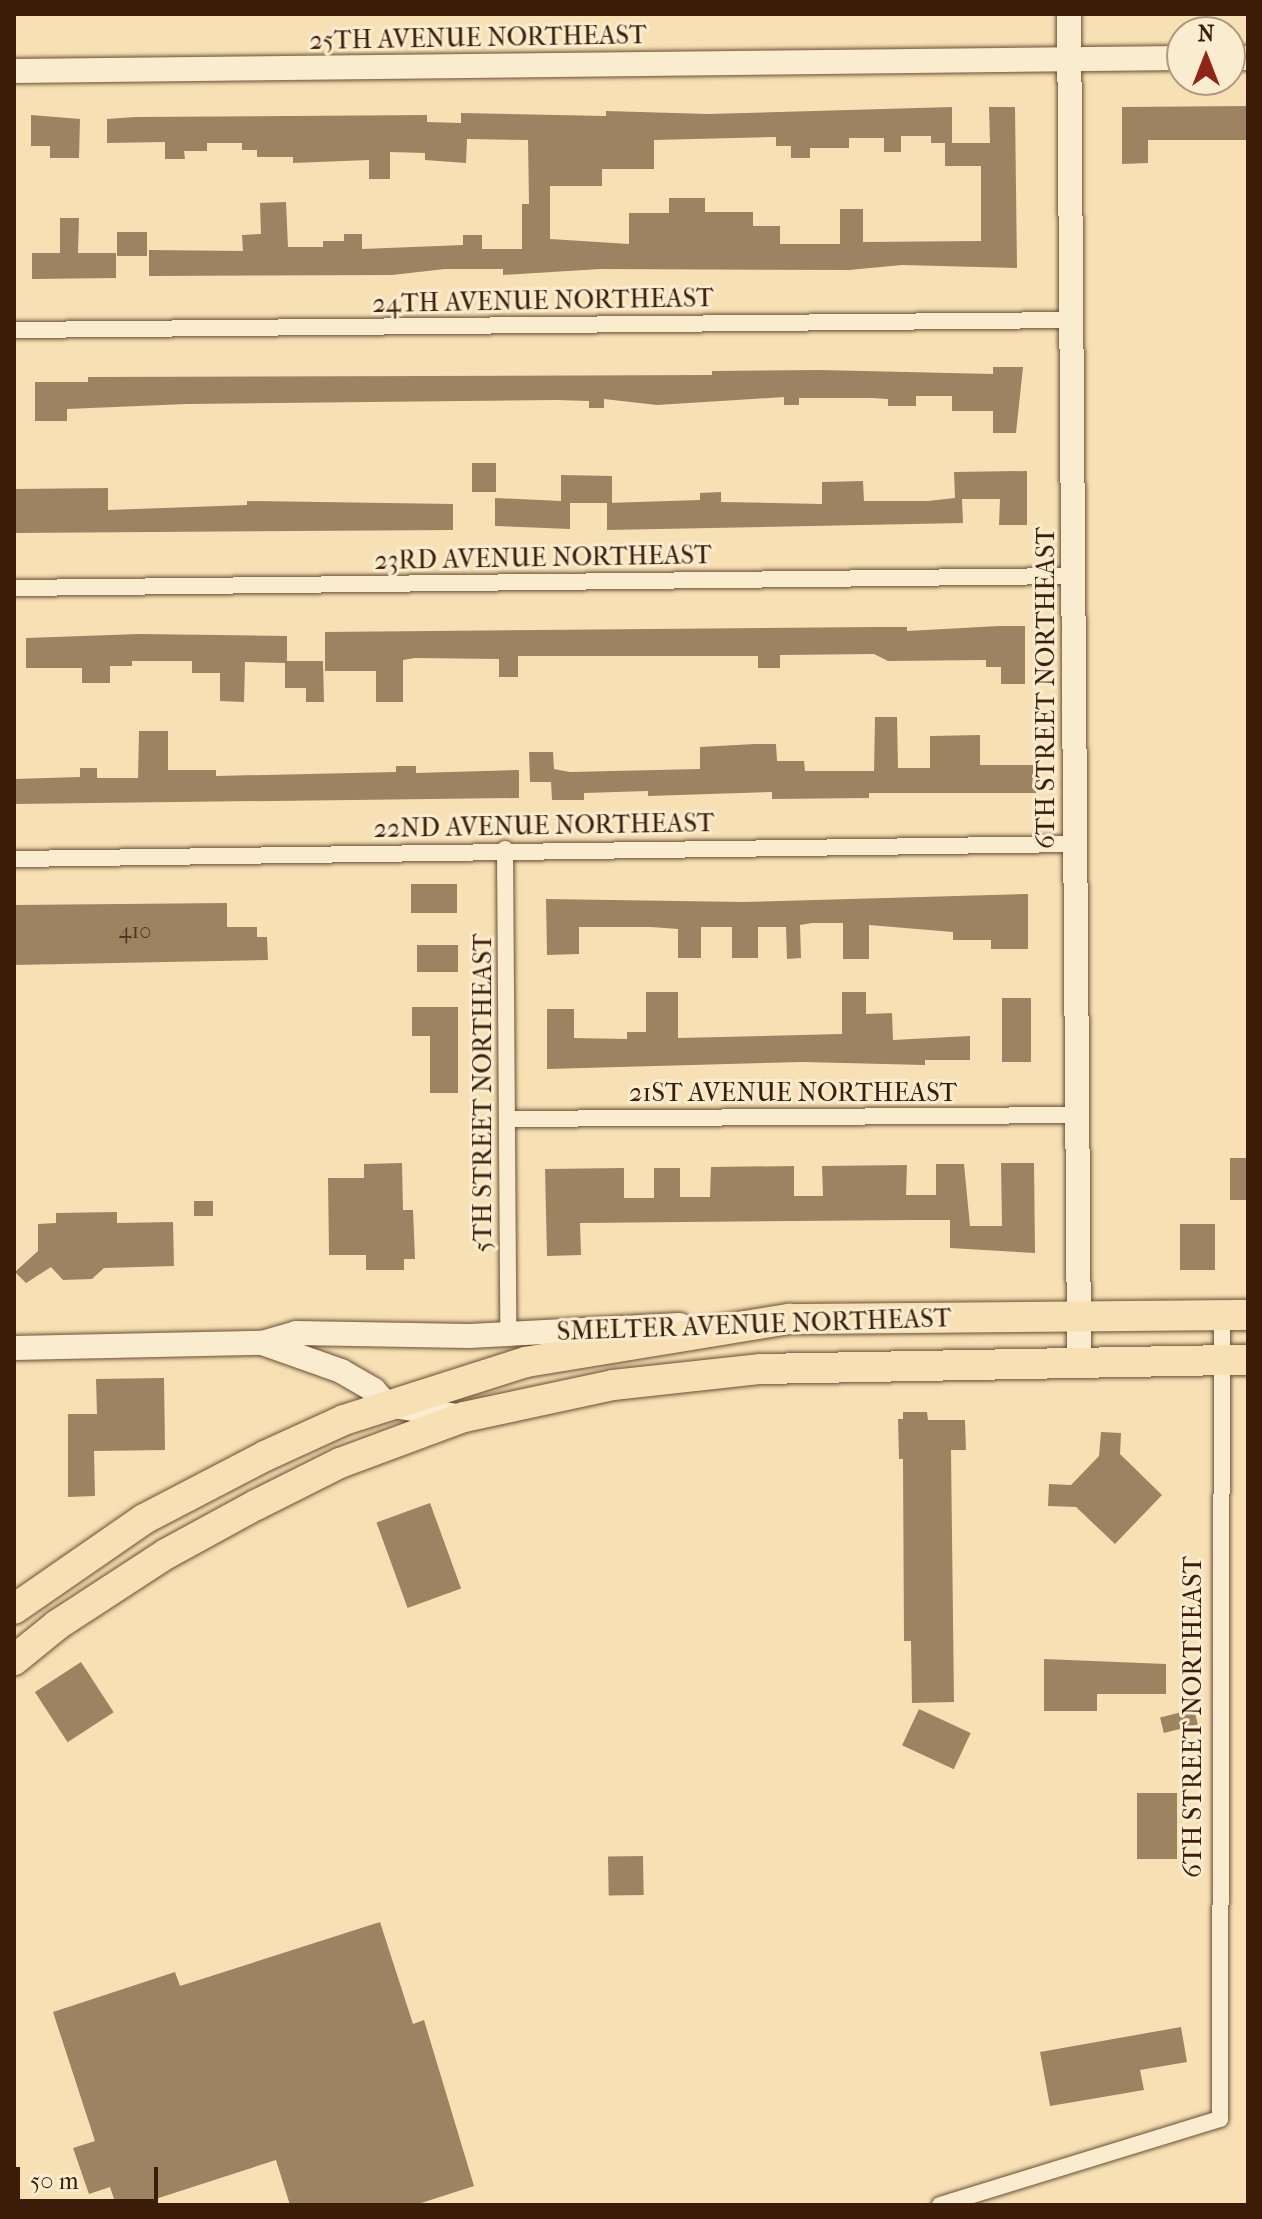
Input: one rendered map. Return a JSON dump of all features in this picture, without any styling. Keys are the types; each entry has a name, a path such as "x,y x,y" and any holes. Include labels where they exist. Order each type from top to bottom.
{"highway":[{"name":"SMELTER AVENUE NORTHEAST","path":"790,1319 1235,1315"},
{"path":"14,1609 144,1519 265,1456 387,1405 526,1362 790,1319"},
{"name":"SMELTER AVENUE NORTHEAST","path":"14,1660 57,1625 166,1554 256,1505 340,1463 464,1417 613,1385 761,1369 1235,1360"}],"street":[{"name":"6TH STREET NORTHEAST","path":"1069,14 1079,1361"},
{"name":"25TH AVENUE NORTHEAST","path":"14,71 1166,58"},
{"name":"24TH AVENUE NORTHEAST","path":"14,330 1072,320"},
{"name":"23RD AVENUE NORTHEAST","path":"14,588 1073,576"},
{"name":"22ND AVENUE NORTHEAST","path":"14,859 505,849 1075,844"},
{"name":"5TH STREET NORTHEAST","path":"505,849 508,1335"},
{"name":"21ST AVENUE NORTHEAST","path":"508,1119 1077,1115"},
{"name":"6TH STREET NORTHEAST","path":"940,2205 1220,2119 1235,1315"},
{"name":"SMELTER AVENUE NORTHEAST","path":"14,1348 262,1343 296,1333 508,1335 790,1319"},
{"name":"SMELTER AVENUE NORTHEAST","path":"262,1343 341,1371 374,1390 387,1405"},
{"path":"387,1405 464,1417"}],"building":[{"path":"1248,106 1248,140 1148,140 1148,163 1122,164 1122,107"},
{"path":"952,107 952,143 990,143 989,107 1015,107 1017,268 902,265 849,270 600,269 503,275 503,269 445,269 392,275 149,276 149,250 243,251 242,235 261,234 260,203 286,202 288,247 323,247 323,241 344,241 344,234 362,234 362,249 463,245 463,235 482,235 482,249 522,249 522,204 529,204 528,140 467,139 466,163 425,160 425,153 390,152 390,179 369,179 369,160 293,163 293,157 257,157 257,150 242,150 242,143 207,143 207,151 184,151 185,159 165,159 165,142 107,143 107,119 135,117 427,115 427,122 461,123 461,113 606,116 606,111 708,114","holes":["901,136 931,136 931,143 945,143 945,166 981,166 981,241 863,242 863,209 840,209 840,244 780,244 780,226 753,226 753,212 705,212 705,198 669,198 669,213 629,213 629,244 550,239 550,186 602,186 602,169 654,169 654,140 776,137 776,146 791,146 791,158 810,158 810,148 849,148 849,138 884,138 884,152 901,152"]},
{"path":"31,115 80,119 79,158 50,158 50,146 31,146"},
{"path":"60,218 79,218 78,253 116,253 116,278 32,279 32,253 60,253"},
{"path":"117,232 147,232 147,256 117,256"},
{"path":"993,367 1023,367 1016,433 993,433 993,411 952,411 952,396 916,396 916,406 888,406 888,399 872,398 799,398 799,405 784,405 784,397 657,405 604,399 604,408 589,408 589,401 556,400 186,404 67,409 67,421 35,421 35,382 88,382 88,377 712,375 712,371 819,370 993,374"},
{"path":"472,463 496,463 496,492 472,492"},
{"path":"1027,471 1027,525 999,525 1000,499 962,499 963,523 607,530 607,503 700,500 700,493 721,492 721,502 822,504 822,482 863,481 864,501 928,501 955,498 954,472"},
{"path":"561,475 612,476 612,503 570,503 570,529 495,526 495,498 561,501"},
{"path":"108,488 108,510 247,505 247,501 453,504 453,530 14,533 14,489"},
{"path":"1025,626 1025,684 1001,684 1001,667 986,667 986,660 888,661 874,654 780,655 780,668 758,668 758,656 518,656 518,677 499,677 499,659 415,658 403,660 403,702 376,702 376,671 325,671 325,632 874,627 907,627 907,631"},
{"path":"139,634 287,636 287,661 323,661 324,702 306,702 306,688 285,688 285,663 245,662 244,702 220,701 220,673 192,673 192,661 132,661 132,666 110,666 110,683 82,683 82,668 26,668 26,638"},
{"path":"875,717 897,717 898,768 930,768 930,736 980,735 980,765 1036,765 1036,793 869,793 869,798 772,799 772,792 648,796 648,791 584,793 584,800 552,800 551,782 530,782 529,752 553,752 554,769 570,772 700,769 700,747 755,744 776,744 777,761 804,761 805,771 874,771"},
{"path":"139,731 168,731 168,770 216,770 216,776 396,772 396,766 416,766 416,773 519,770 519,798 14,804 14,779 80,777 80,768 97,768 97,778 138,778"},
{"path":"411,884 457,884 457,913 411,913"},
{"path":"1028,894 1028,949 991,949 991,940 953,940 953,932 869,925 869,959 843,959 843,923 812,923 800,925 801,958 787,959 786,927 758,927 758,958 732,958 732,927 701,927 701,958 678,958 678,929 651,927 579,927 579,954 547,955 546,899 743,902"},
{"path":"227,903 227,927 257,927 257,937 267,937 268,960 14,965 14,905"},
{"path":"417,945 458,945 458,972 417,972"},
{"path":"646,992 678,992 678,1038 842,1034 842,992 866,992 866,1014 892,1013 893,1040 970,1036 970,1060 925,1060 925,1065 803,1062 547,1069 547,1009 574,1009 574,1038 627,1039 627,1032 646,1032"},
{"path":"1002,998 1031,998 1031,1062 1002,1062"},
{"path":"412,1007 458,1007 458,1093 430,1093 430,1036 412,1036"},
{"path":"1230,1158 1248,1158 1248,1200 1230,1200"},
{"path":"402,1163 403,1210 413,1210 415,1259 404,1259 404,1270 366,1270 366,1255 329,1255 328,1178 364,1178 364,1164"},
{"path":"1001,1163 1034,1163 1035,1253 950,1248 950,1220 914,1220 580,1223 581,1255 547,1256 545,1169 624,1168 624,1198 654,1198 654,1168 680,1168 680,1197 710,1197 711,1167 794,1166 794,1196 823,1196 822,1166 907,1165 906,1195 936,1195 936,1164 964,1164 970,1226 1002,1226"},
{"path":"194,1201 213,1201 213,1216 194,1216"},
{"path":"117,1212 117,1223 173,1222 174,1266 104,1268 92,1279 63,1280 51,1267 26,1283 15,1272 38,1251 38,1224 56,1223 56,1213"},
{"path":"1180,1224 1215,1224 1215,1270 1180,1270"},
{"path":"164,1378 165,1450 94,1451 95,1496 68,1497 68,1414 97,1414 96,1379"},
{"path":"903,1412 927,1412 928,1420 965,1420 966,1450 951,1450 954,1702 912,1703 911,1641 904,1641 903,1459 899,1459 898,1419 903,1419"},
{"path":"1101,1432 1121,1433 1120,1454 1162,1495 1115,1544 1076,1507 1048,1506 1049,1484 1071,1485 1099,1456"},
{"path":"430,1503 461,1589 408,1608 376,1522"},
{"path":"1044,1659 1166,1664 1166,1694 1097,1694 1097,1711 1044,1711"},
{"path":"81,1662 114,1712 68,1742 35,1692"},
{"path":"919,1709 971,1733 954,1769 902,1745"},
{"path":"1194,1709 1198,1725 1164,1733 1160,1717"},
{"path":"1137,1793 1177,1793 1177,1859 1137,1859"},
{"path":"643,1856 644,1895 609,1896 608,1857"},
{"path":"380,1922 413,2024 424,2020 474,2186 415,2205 290,2205 276,2160 137,2205 116,2205 110,2187 89,2194 73,2148 95,2141 53,2012 175,1972 180,1986"},
{"path":"1181,2027 1187,2062 1140,2070 1144,2090 1050,2106 1040,2052"}]}
